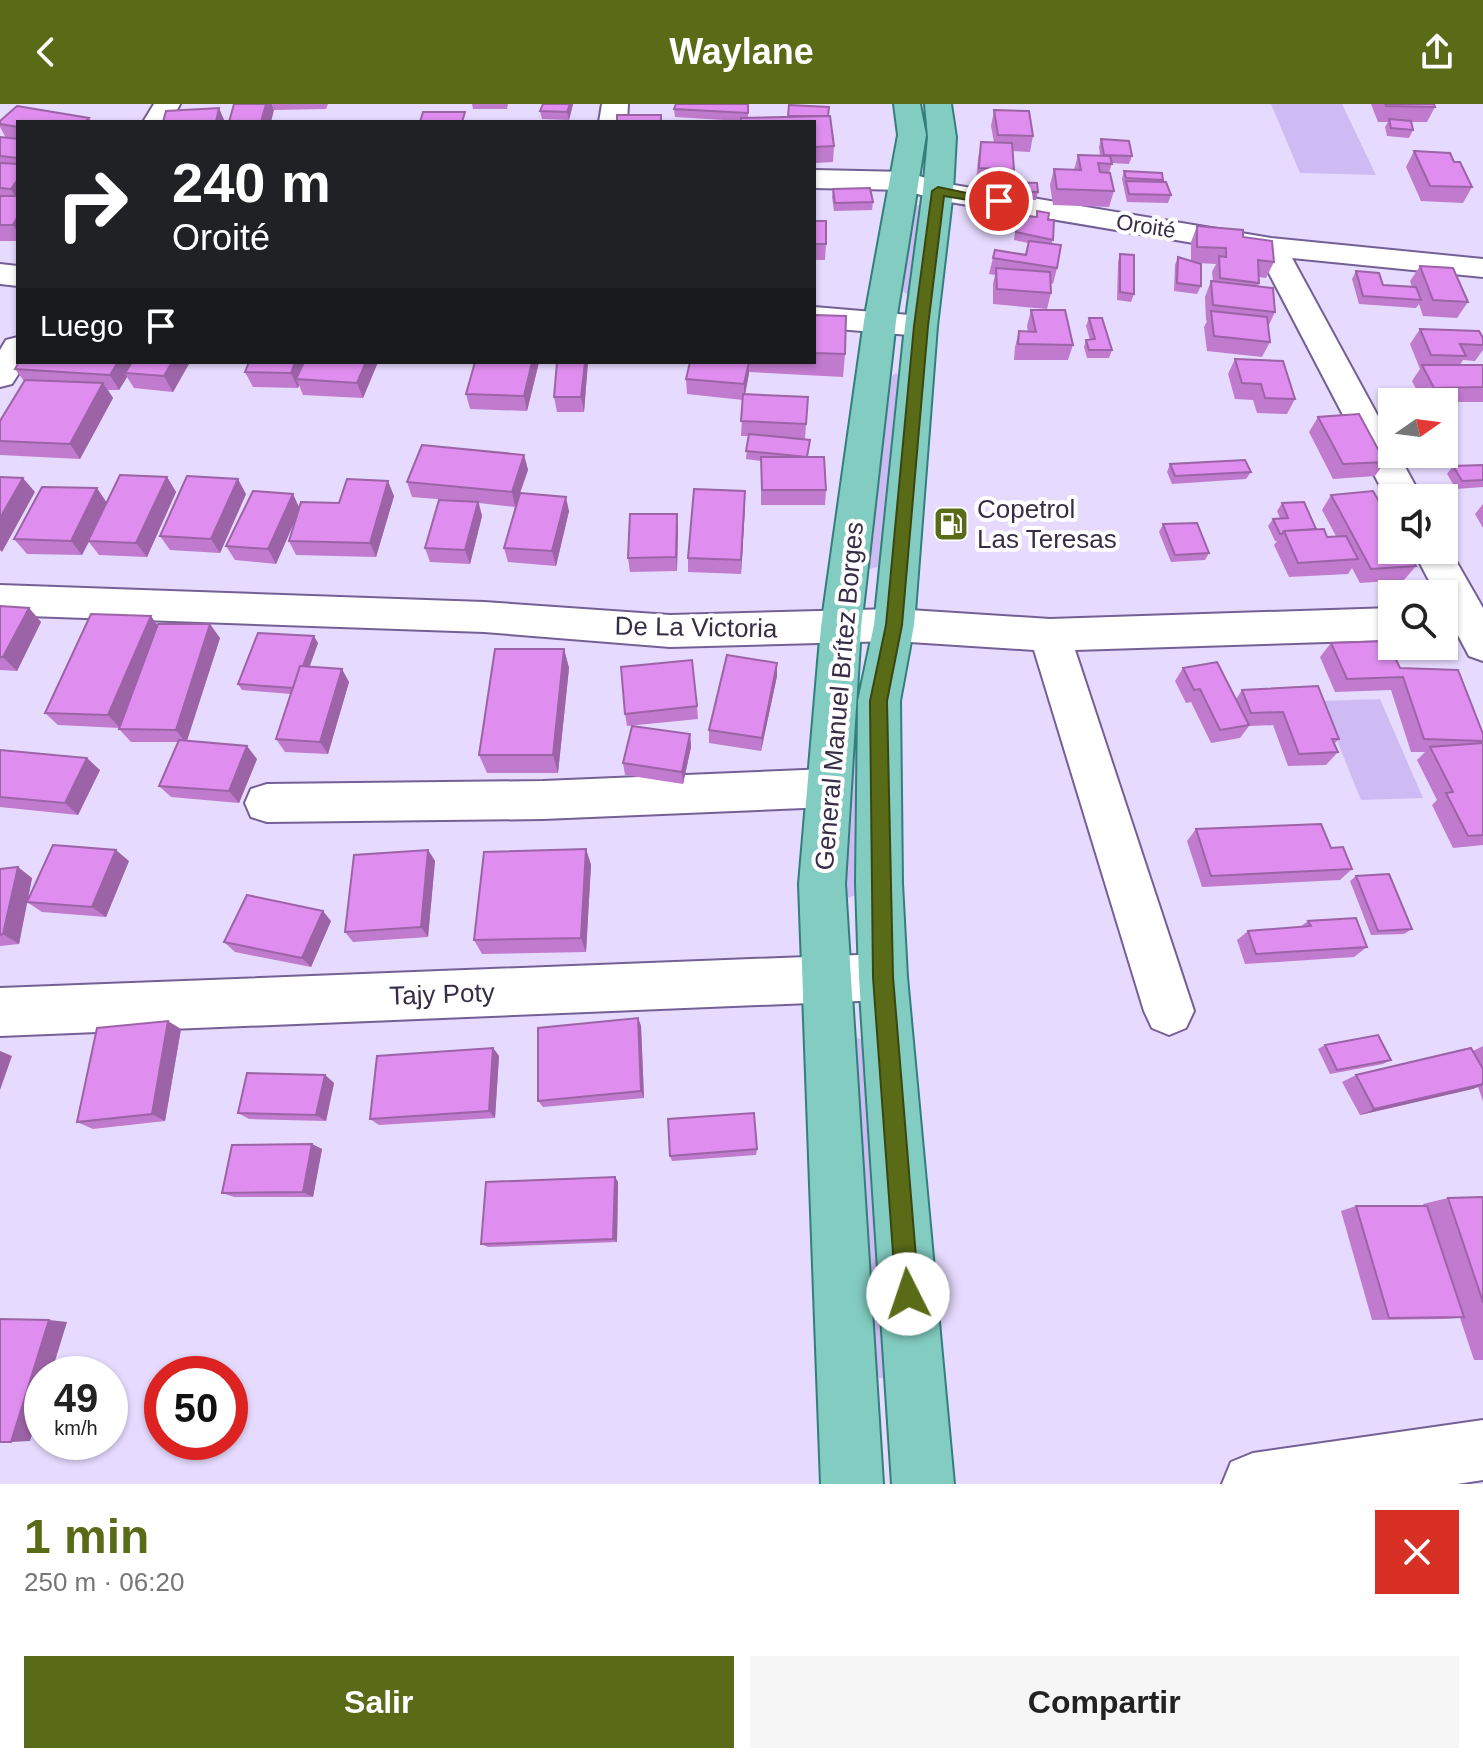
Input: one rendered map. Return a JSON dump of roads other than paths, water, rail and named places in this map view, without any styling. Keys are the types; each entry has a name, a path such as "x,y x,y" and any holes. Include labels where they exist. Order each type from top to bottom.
{"main road":[{"name":"General Manuel Brítez Borges","path":"907,104 922,186 921,326 894,625 879,701 883,977 923,1484"},
{"name":"General Manuel Brítez Borges","path":"847,1484 822,884 828,788 841,627 880,321 922,186 942,137 938,104"}],"street":[{"name":"Oroité","path":"816,179 922,186 1271,247 1483,268"},
{"path":"1271,247 1397,484"},
{"path":"816,317 921,326"},
{"path":"0,376 16,351"},
{"path":"1439,564 1470,627"},
{"name":"De La Victoria","path":"0,600 484,617 670,631 894,625 1050,635 1378,624"},
{"path":"1050,635 1169,1011"},
{"path":"267,803 543,800 828,788"},
{"name":"Tajy Poty","path":"0,1012 883,977"},
{"path":"1253,1484 1483,1450"}],"place":[{"name":"Copetrol Las Teresas","path":"951,524"}]}
